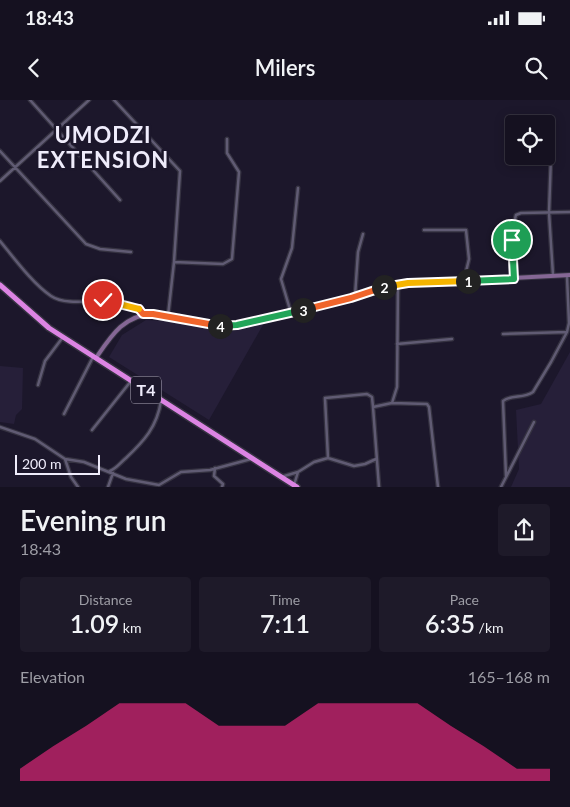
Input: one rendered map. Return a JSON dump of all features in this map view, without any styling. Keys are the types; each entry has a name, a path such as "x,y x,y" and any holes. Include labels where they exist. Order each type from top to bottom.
{"highway":[{"name":"T4","path":"0,286 33,316 63,337 291,485"}],"street":[{"path":"30,100 120,200"},
{"path":"0,181 89,100"},
{"path":"114,100 180,171 168,318"},
{"path":"174,262 223,264 232,259 239,172 227,153 227,139"},
{"path":"0,151 86,244 100,249 131,252"},
{"path":"551,165 549,213 553,277"},
{"path":"291,313 281,279 292,248 298,188"},
{"path":"514,279 512,231 515,216 521,212 570,212"},
{"path":"424,230 466,230 469,259 464,281"},
{"path":"355,297 358,252 363,234"},
{"path":"0,241 51,296 71,302 113,301 136,307 143,314"},
{"path":"64,414 95,358 120,327 130,318 143,314 153,314 227,327 355,297 398,284 568,276 569,322 567,332 552,362 532,392 526,396 510,397 503,401 506,476"},
{"path":"392,402 397,388 398,284"},
{"path":"503,334 567,332"},
{"path":"38,385 45,361 63,337"},
{"path":"397,344 452,340"},
{"path":"92,430 131,381"},
{"path":"328,458 325,398 367,394 372,397 379,487"},
{"path":"108,487 111,473 140,447 148,435 159,414 161,400"},
{"path":"373,407 392,402 427,404 429,407 438,487"},
{"path":"501,487 534,422"},
{"path":"0,427 35,439 65,459 84,462 126,479 159,485 181,472 215,468 251,459"},
{"path":"280,477 298,472 314,462 328,458 354,466 366,464 376,459"},
{"path":"65,459 71,478 78,487"},
{"path":"215,468 214,476 223,484 222,487"},
{"path":"291,485 298,472"}],"shaded area":[{"path":"146,320 166,321 233,331 264,323 209,420 109,357 122,335"},
{"path":"570,352 570,487 511,487 519,469 516,410 541,404"},
{"path":"0,366 23,368 22,409 16,415 14,424 0,422"}],"district":[{"name":"UMODZI EXTENSION","path":"103,148"}],"route":[{"path":"103,300 136,307 143,314 153,314 227,327 333,303 398,284 514,279 512,240"}]}
